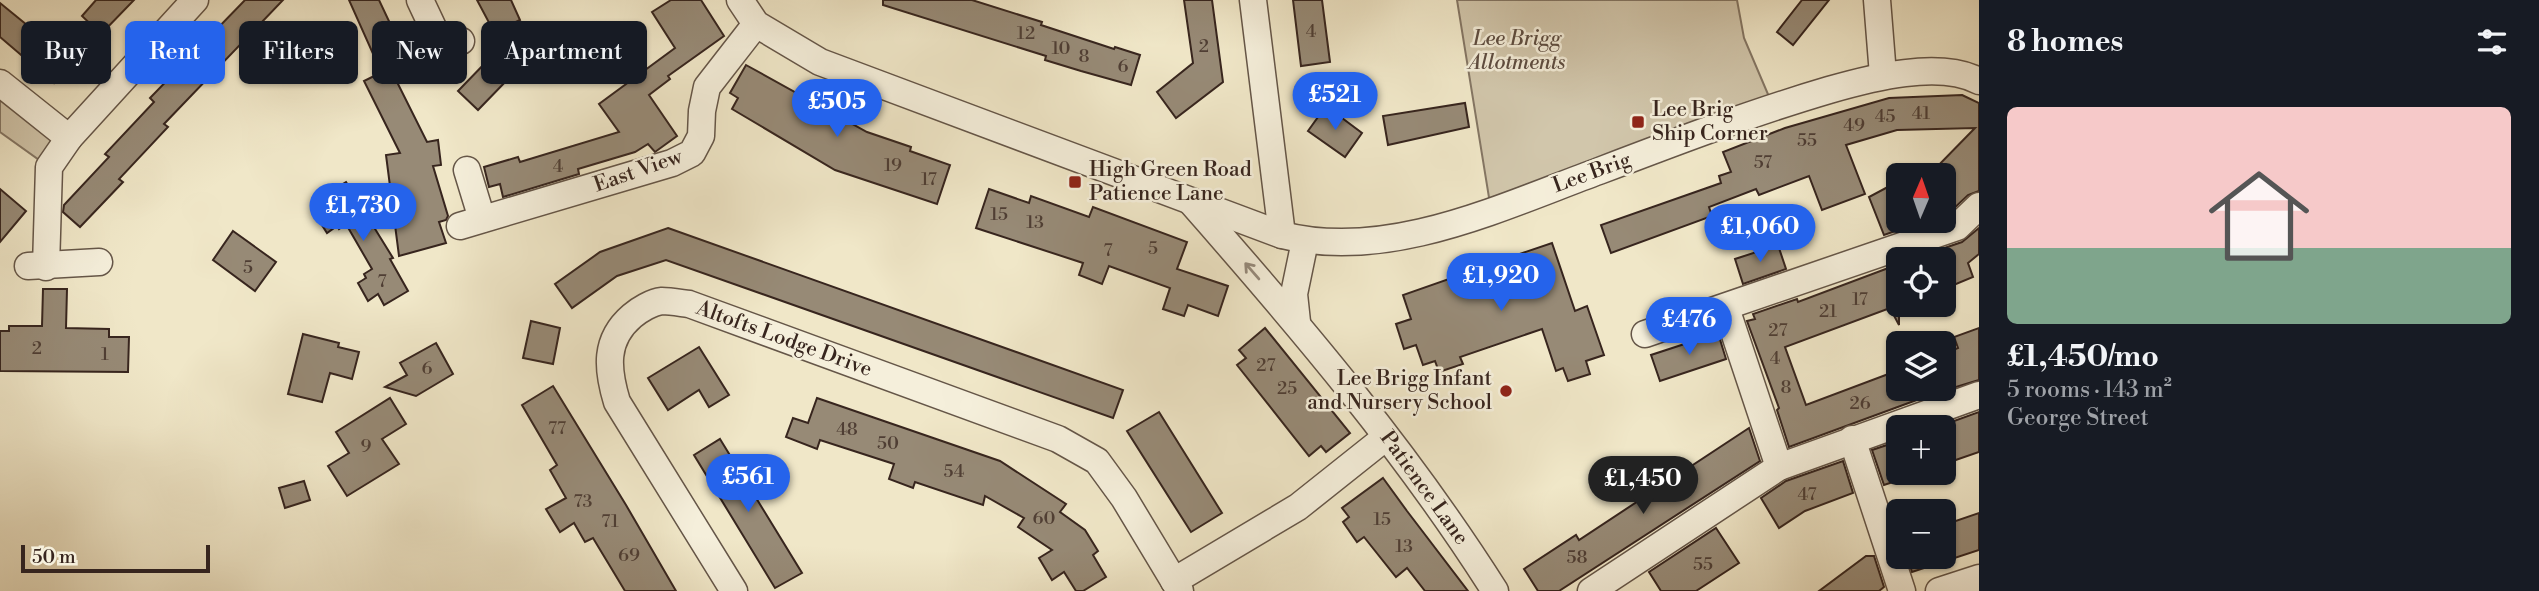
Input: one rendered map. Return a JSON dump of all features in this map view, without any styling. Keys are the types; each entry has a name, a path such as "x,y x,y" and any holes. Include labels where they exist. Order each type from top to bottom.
{"street":[{"path":"99,262 37,267 49,167 69,138 195,0"},
{"path":"420,0 435,21"},
{"path":"740,0 756,24"},
{"path":"1253,0 1294,238 1297,322"},
{"path":"1877,0 1883,75"},
{"name":"Lee Brig","path":"756,24 820,62 1191,202 1294,238 1365,242 1407,236 1491,210 1773,106 1883,75 1962,72 1979,81"},
{"name":"East View","path":"467,170 471,223 672,163 692,153 701,136 707,87 756,24"},
{"path":"0,83 69,138"},
{"name":"Patience Lane","path":"1191,202 1297,322 1454,527 1495,591"},
{"path":"1645,334 1957,228 1979,206"},
{"name":"Altofts Lodge Drive","path":"734,591 617,402 609,377 610,352 618,327 638,311 660,301 689,304 1058,439 1097,461 1124,498 1177,586 1298,507 1386,437"},
{"path":"1726,308 1779,467"},
{"path":"1591,591 1779,467 1979,395"},
{"path":"1853,439 1902,591"},
{"path":"1940,591 1979,578"}],"green space":[{"name":"Lee Brigg Allotments","path":"1457,0 1737,0 1744,38 1773,106 1491,210"},
{"path":"0,83 69,138 49,167 0,132"}],"building":[{"path":"96,0 134,0 111,24 111,21 87,21 82,16"},
{"path":"245,0 283,0 263,21 239,21 239,46 225,60 225,21"},
{"path":"349,0 379,0 389,21 372,21 372,52"},
{"path":"477,0 511,0 520,20 518,21 488,21"},
{"path":"671,0 701,0 724,36 668,76 670,79 649,95 677,136 655,152 648,144 635,152 578,169 579,174 503,197 500,184 489,187 484,167 518,157 520,162 619,132 599,104 626,84 647,84 647,69 675,48 652,12"},
{"path":"883,0 972,0 1114,49 1115,47 1140,55 1131,85 1045,60 1046,56 883,5"},
{"path":"1184,0 1212,0 1223,82 1176,118 1157,92 1193,63"},
{"path":"1293,0 1322,0 1330,62 1301,66"},
{"path":"1802,0 1829,0 1793,45 1777,32"},
{"path":"0,3 22,21 21,55 0,37"},
{"path":"746,65 867,132 911,147 910,151 950,165 937,204 835,170 732,109 738,98 730,93"},
{"path":"481,67 481,84 503,84 478,110 458,91"},
{"path":"372,77 372,84 398,84 427,142 438,140 441,165 433,166 448,216 446,220 439,222 446,243 399,256 386,155 400,153 364,81"},
{"path":"164,84 202,84 164,124 168,127 119,179 123,182 80,227 63,212 64,205 109,157 105,154 154,102 150,98"},
{"path":"1962,95 1979,103 1979,191 1968,195 1956,206 1956,163 1941,163 1975,128 1897,130 1846,145 1865,194 1822,210 1809,176 1759,195 1756,189 1709,207 1712,216 1611,253 1601,225 1721,183 1719,176 1731,172 1723,152 1785,128 1889,98"},
{"path":"1465,103 1469,127 1388,145 1383,116"},
{"path":"1326,106 1362,133 1345,157 1308,131"},
{"path":"346,182 393,258 390,259 408,291 384,305 378,294 368,301 358,283 366,278 364,274 372,269 346,224 327,233 315,214 327,207 321,197"},
{"path":"1886,188 1886,233 1890,233 1884,235 1869,197"},
{"path":"0,189 26,211 0,242"},
{"path":"989,189 1029,203 1031,196 1089,217 1093,207 1187,242 1177,269 1228,286 1218,316 1188,305 1184,316 1163,309 1170,288 1109,266 1102,284 1079,275 1083,263 976,228"},
{"path":"668,228 1123,390 1113,418 666,260 617,276 572,308 555,284 600,252"},
{"path":"1979,228 1979,254 1968,263 1973,277 1956,284 1956,247 1947,247 1962,242"},
{"path":"233,231 276,262 255,291 213,260"},
{"path":"1552,243 1575,311 1587,306 1604,355 1586,361 1590,374 1568,381 1563,368 1556,371 1542,329 1460,357 1463,364 1439,372 1435,361 1423,365 1416,345 1404,349 1396,324 1411,319 1403,295 1452,278 1450,273 1501,256 1502,260"},
{"path":"1778,245 1786,269 1743,284 1735,259"},
{"path":"1886,269 1886,309 1785,347 1806,405 1886,375 1886,401 1914,401 1789,447 1777,410 1779,408 1747,321 1755,319 1753,314 1797,299 1798,302"},
{"path":"43,289 67,289 66,328 109,329 109,337 129,337 128,372 0,371 0,331 9,331 9,326 42,326"},
{"path":"531,321 560,328 553,364 523,358"},
{"path":"1265,328 1350,433 1326,452 1321,446 1309,456 1237,365 1246,358 1239,350"},
{"path":"1979,328 1979,380 1956,387 1956,336"},
{"path":"1718,333 1726,359 1660,381 1651,355"},
{"path":"303,334 339,343 338,347 359,352 352,379 330,373 322,402 288,394"},
{"path":"436,343 453,374 416,396 385,387 407,375 400,363"},
{"path":"699,347 729,395 709,407 699,390 668,410 648,378"},
{"path":"553,386 676,591 625,591 593,538 585,542 574,523 560,532 546,509 566,498 550,470 557,465 522,405"},
{"path":"390,398 406,424 382,439 399,464 347,496 328,466 349,453 336,432"},
{"path":"817,398 1000,461 1066,504 1060,512 1085,530 1098,551 1093,555 1106,577 1083,591 1076,591 1064,572 1052,580 1039,558 1052,550 1018,527 1024,518 985,496 983,505 915,482 913,488 889,479 894,464 820,440 817,449 786,437 793,418 808,423"},
{"path":"1159,412 1222,513 1191,532 1127,431"},
{"path":"1979,412 1979,452 1956,460 1956,420"},
{"path":"1749,428 1760,461 1559,591 1538,591 1524,569 1576,535 1579,540"},
{"path":"720,439 802,573 775,588 694,455"},
{"path":"1886,445 1886,484 1884,485 1872,450"},
{"path":"1843,461 1853,493 1805,511 1779,528 1761,498 1786,481"},
{"path":"1383,478 1468,591 1425,591 1407,568 1396,577 1364,537 1357,542 1343,522 1349,517 1342,508"},
{"path":"304,481 310,500 285,508 279,488"},
{"path":"1979,513 1979,550 1956,558 1956,521"},
{"path":"1716,528 1739,563 1696,591 1661,591 1649,572"},
{"path":"1866,556 1874,556 1884,587 1879,591 1819,591"}],"place":[{"name":"Lee Brig Ship Corner","path":"1638,122"},
{"name":"High Green Road Patience Lane","path":"1075,182"},
{"name":"Lee Brigg Infant and Nursery School","path":"1506,391"}]}
